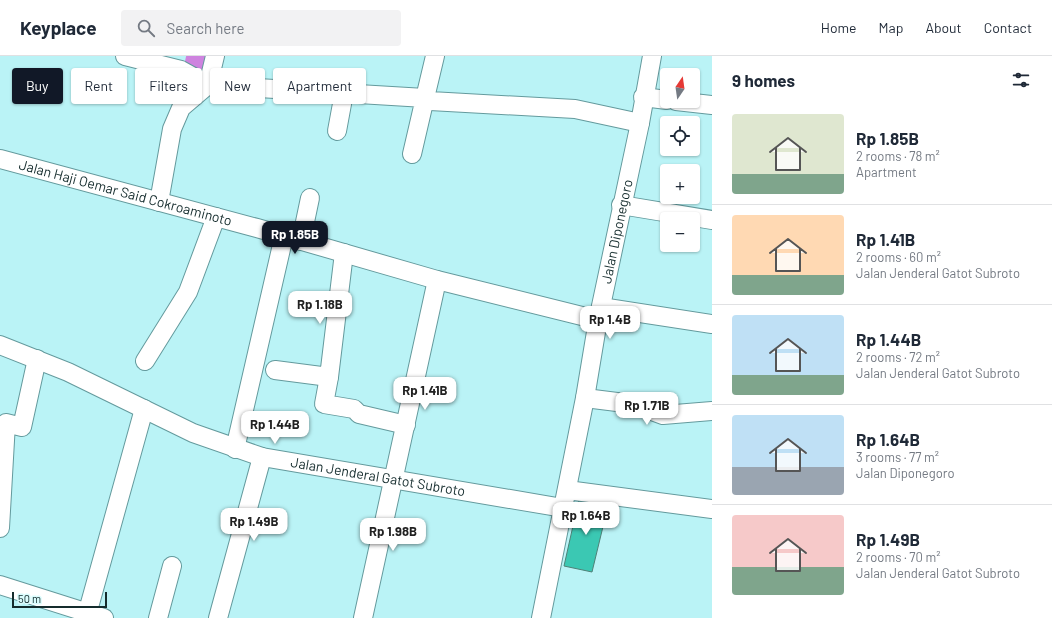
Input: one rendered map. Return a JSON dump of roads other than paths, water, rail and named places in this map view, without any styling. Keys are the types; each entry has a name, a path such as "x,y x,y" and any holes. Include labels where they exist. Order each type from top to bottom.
{"street":[{"path":"125,56 173,68"},
{"path":"202,79 214,56"},
{"path":"412,154 435,56"},
{"name":"Jalan Diponegoro","path":"541,618 585,398 599,314 621,205 640,124 643,98 652,56"},
{"path":"202,81 273,87"},
{"path":"366,94 425,98 435,102 575,109 640,124"},
{"path":"643,98 660,99"},
{"path":"159,202 172,129 184,104"},
{"path":"337,131 342,104"},
{"path":"700,104 712,105"},
{"name":"Jalan Haji Oemar Said Cokroaminoto","path":"0,159 292,238 437,280 599,314 712,324"},
{"path":"235,449 292,238 310,198"},
{"path":"621,205 712,220"},
{"path":"146,361 188,292 216,217"},
{"path":"344,253 329,377 324,404 354,409 358,414 406,425"},
{"path":"363,618 395,480 437,280"},
{"name":"Jalan Jenderal Gatot Subroto","path":"0,345 37,358 193,432 235,449 262,457 563,508"},
{"path":"0,528 3,423 22,427 37,358"},
{"path":"275,370 329,377"},
{"path":"585,398 633,404 663,415 712,411"},
{"path":"0,585 93,616 144,409"},
{"path":"218,618 262,457"},
{"path":"567,490 712,510"},
{"path":"158,618 172,566"}],"waterway":[{"path":"195,68 198,56"}]}
